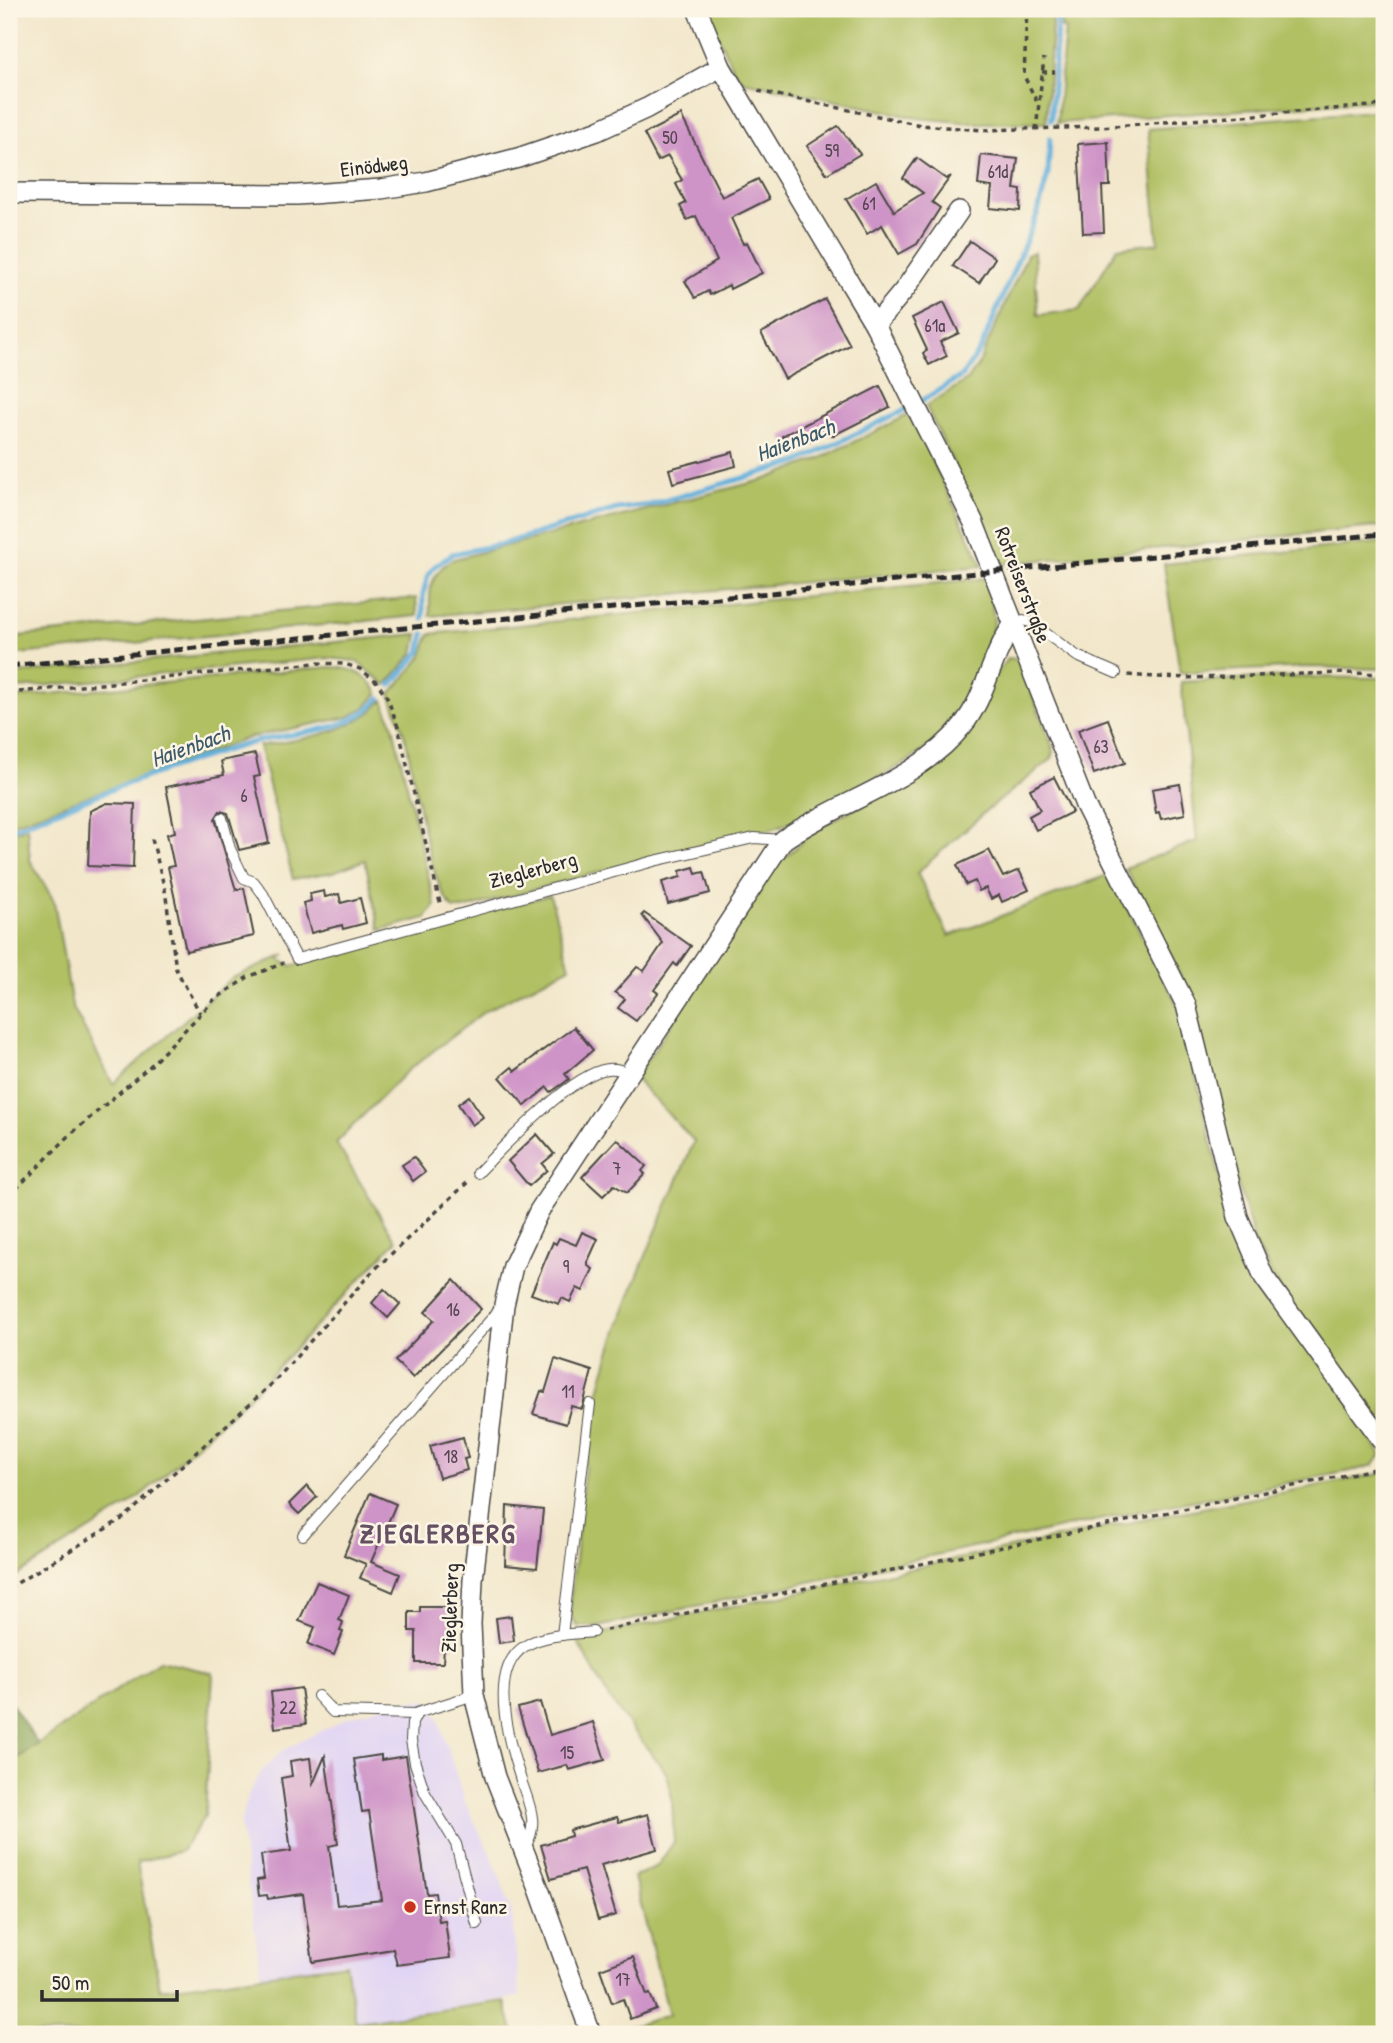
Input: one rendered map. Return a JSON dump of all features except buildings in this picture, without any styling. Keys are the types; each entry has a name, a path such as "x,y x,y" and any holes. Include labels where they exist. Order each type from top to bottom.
{"street":[{"name":"Rotreiserstraße","path":"697,9 721,67 875,325 974,522 1064,759 1115,867 1186,1005 1232,1196 1260,1268 1310,1344 1384,1443"},
{"name":"Einödweg","path":"9,193 297,195 356,192 415,184 518,158 597,131 647,108 721,67"},
{"path":"875,325 905,289 959,211"},
{"name":"Zieglerberg","path":"591,2034 492,1768 474,1695 471,1624 473,1580 504,1305 513,1266 524,1239 628,1073 783,840 824,814 920,764 949,742 980,698 1005,635 1014,624"}],"lane":[{"path":"1014,624 1023,620 1030,621 1077,656 1116,673"},
{"path":"222,818 230,849 244,878 254,883 263,894 296,959"},
{"name":"Zieglerberg","path":"296,959 730,842 754,838 783,840"},
{"path":"478,1173 530,1122 572,1088 602,1070 616,1069 628,1073"},
{"path":"303,1535 504,1305"},
{"path":"562,1635 590,1404"},
{"path":"524,1848 534,1826 508,1732 504,1700 506,1672 512,1659 524,1647 562,1635 593,1632"},
{"path":"318,1696 332,1712 416,1714 474,1695"},
{"path":"416,1714 411,1740 415,1762 425,1793 456,1844 477,1924"}],"path":[{"path":"1027,9 1024,76 1038,104"},
{"path":"1036,130 1044,58"},
{"path":"1042,72 1055,72"},
{"path":"737,94 755,90 895,120 952,129 1036,130 1384,105"},
{"path":"9,693 316,663 345,664 360,669 382,688 395,718 445,918"},
{"path":"1116,673 1162,677 1303,672 1384,674"},
{"path":"152,839 165,890 176,969 200,1013"},
{"path":"9,1196 70,1135 150,1066 200,1013 234,985 296,959"},
{"path":"9,1588 125,1517 274,1382 371,1273 478,1173"},
{"path":"593,1632 1384,1467"}],"shaded area":[{"path":"426,1700 437,1715 465,1802 497,1868 512,1914 520,1997 356,2021 346,1962 261,1975 240,1824 248,1796 261,1772 282,1751 349,1717 392,1703"}],"green space":[{"path":"705,9 1053,9 1046,123 972,123 917,118 743,81 733,69"},
{"path":"1062,9 1384,9 1384,100 1057,123 1065,29 1061,28"},
{"path":"1384,110 1384,526 1001,564 926,406 967,380 978,365 1027,255 1034,252 1038,315 1079,310 1117,248 1158,243 1148,129"},
{"path":"910,414 983,566 430,616 434,578 451,560 766,479 819,459"},
{"path":"1384,542 1384,669 1309,667 1180,673 1164,564"},
{"path":"988,578 994,620 987,656 976,690 946,735 904,764 796,820 772,829 657,856 464,909 454,909 445,897 430,857 405,738 390,694 421,658 430,634"},
{"path":"416,598 417,616 9,655 9,637"},
{"path":"418,634 414,653 386,685 356,661 329,658 9,689 9,674"},
{"path":"1008,658 1017,659 1021,665 1054,751 1052,759 985,812 917,873 949,936 1110,874 1180,1010 1224,1195 1381,1455 1374,1465 1356,1470 1165,1506 598,1627 577,1626 571,1616 571,1594 586,1459 602,1379 645,1258 694,1141 635,1079 777,865 813,831 915,776"},
{"path":"330,667 345,668 364,676 378,693 366,707 348,717 251,737 9,825 9,698"},
{"path":"1279,677 1384,678 1384,1431 1290,1305 1256,1245 1228,1152 1193,1000 1125,868 1197,841 1181,682"},
{"path":"383,700 393,726 435,905 426,918 380,930 365,860 333,872 293,879 259,746 341,728 357,721"},
{"path":"27,827 30,860 54,901 72,1006 113,1084 232,978 285,955 279,959 291,966 550,895 570,967 485,1011 406,1072 336,1143 396,1241 252,1394 153,1485 129,1505 9,1581 9,834"},
{"path":"1384,1473 1384,2034 605,2034 669,2015 634,1877 657,1866 674,1842 672,1798 667,1774 610,1700 576,1639 1171,1514"},
{"path":"159,1661 213,1673 205,1816 181,1851 137,1862 160,1989 345,1964 356,2022 505,2001 514,2034 9,2034 9,1764"},
{"path":"9,1700 38,1744 9,1764"}],"waterway":[{"name":"Haienbach","path":"1051,120 1058,9"},
{"name":"Haienbach","path":"920,402 962,376 981,348 1038,212 1048,174 1050,138"},
{"name":"Haienbach","path":"423,618 423,595 428,575 452,554 502,544 617,509 650,505 798,462 911,407"},
{"name":"Haienbach","path":"391,685 420,652 424,634"},
{"name":"Haienbach","path":"9,830 190,762 251,743 336,726 367,710 380,698"}],"railway":[{"path":"9,666 1384,534"}],"place":[{"name":"Ernst Ranz","path":"410,1907"}],"district":[{"name":"ZIEGLERBERG","path":"438,1533"}]}
